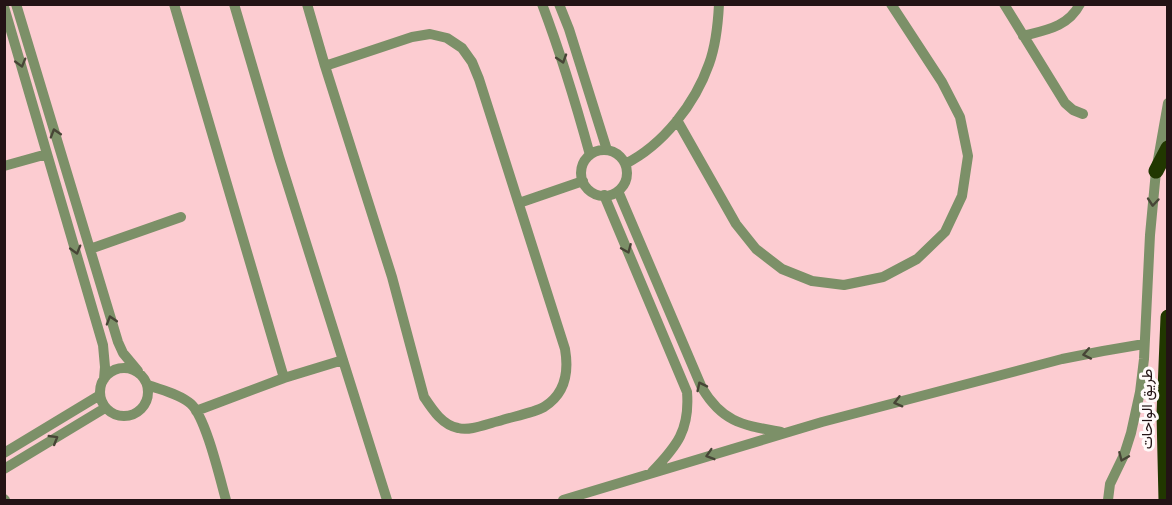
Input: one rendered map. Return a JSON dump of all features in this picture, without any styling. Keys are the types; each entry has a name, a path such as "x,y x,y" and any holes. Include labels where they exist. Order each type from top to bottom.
{"highway":[{"path":"1156,171 1167,148"},
{"name":"طريق الواحات","path":"1166,501 1164,414 1167,317"}],"street":[{"path":"16,4 118,342 123,353 142,375 148,385 148,399 141,410 135,414 123,416 110,412 105,408 100,395 104,379 110,371 119,368 138,371"},
{"path":"174,4 284,378"},
{"path":"234,4 279,157 387,501"},
{"path":"307,4 325,66 392,277 424,397 445,422 458,428 473,428 543,407 556,397 564,382 568,366 565,349 472,62 462,48 447,38 430,34 412,37 325,66"},
{"path":"542,4 575,98 590,155"},
{"path":"559,4 607,150"},
{"path":"625,164 636,159 656,143 677,120 696,93 710,63 718,28 719,4"},
{"path":"677,120 736,224 756,249 782,269 812,281 844,285 883,277 917,259 945,232 962,196 968,156 960,117 942,82 891,4"},
{"path":"1004,4 1065,103 1073,110 1083,114"},
{"path":"1023,36 1060,26 1076,13 1080,4"},
{"path":"4,7 103,345 104,379"},
{"path":"1108,501 1110,484 1124,455 1140,392 1156,171 1167,103"},
{"path":"607,150 618,155 625,164 627,170 625,181 618,191 598,195 589,190 583,182 582,167 590,155 607,150"},
{"path":"4,166 47,154"},
{"path":"519,203 583,182"},
{"path":"618,191 709,400 718,410 742,424 784,433"},
{"path":"604,195 687,392 688,408 685,425 678,441 650,474"},
{"path":"90,249 181,216"},
{"path":"563,501 784,433 1062,359 1144,344"},
{"path":"196,411 284,378 343,360"},
{"path":"148,385 178,396 190,403 196,411 205,430 226,501"},
{"path":"4,453 100,395"},
{"path":"4,469 105,408"}]}
